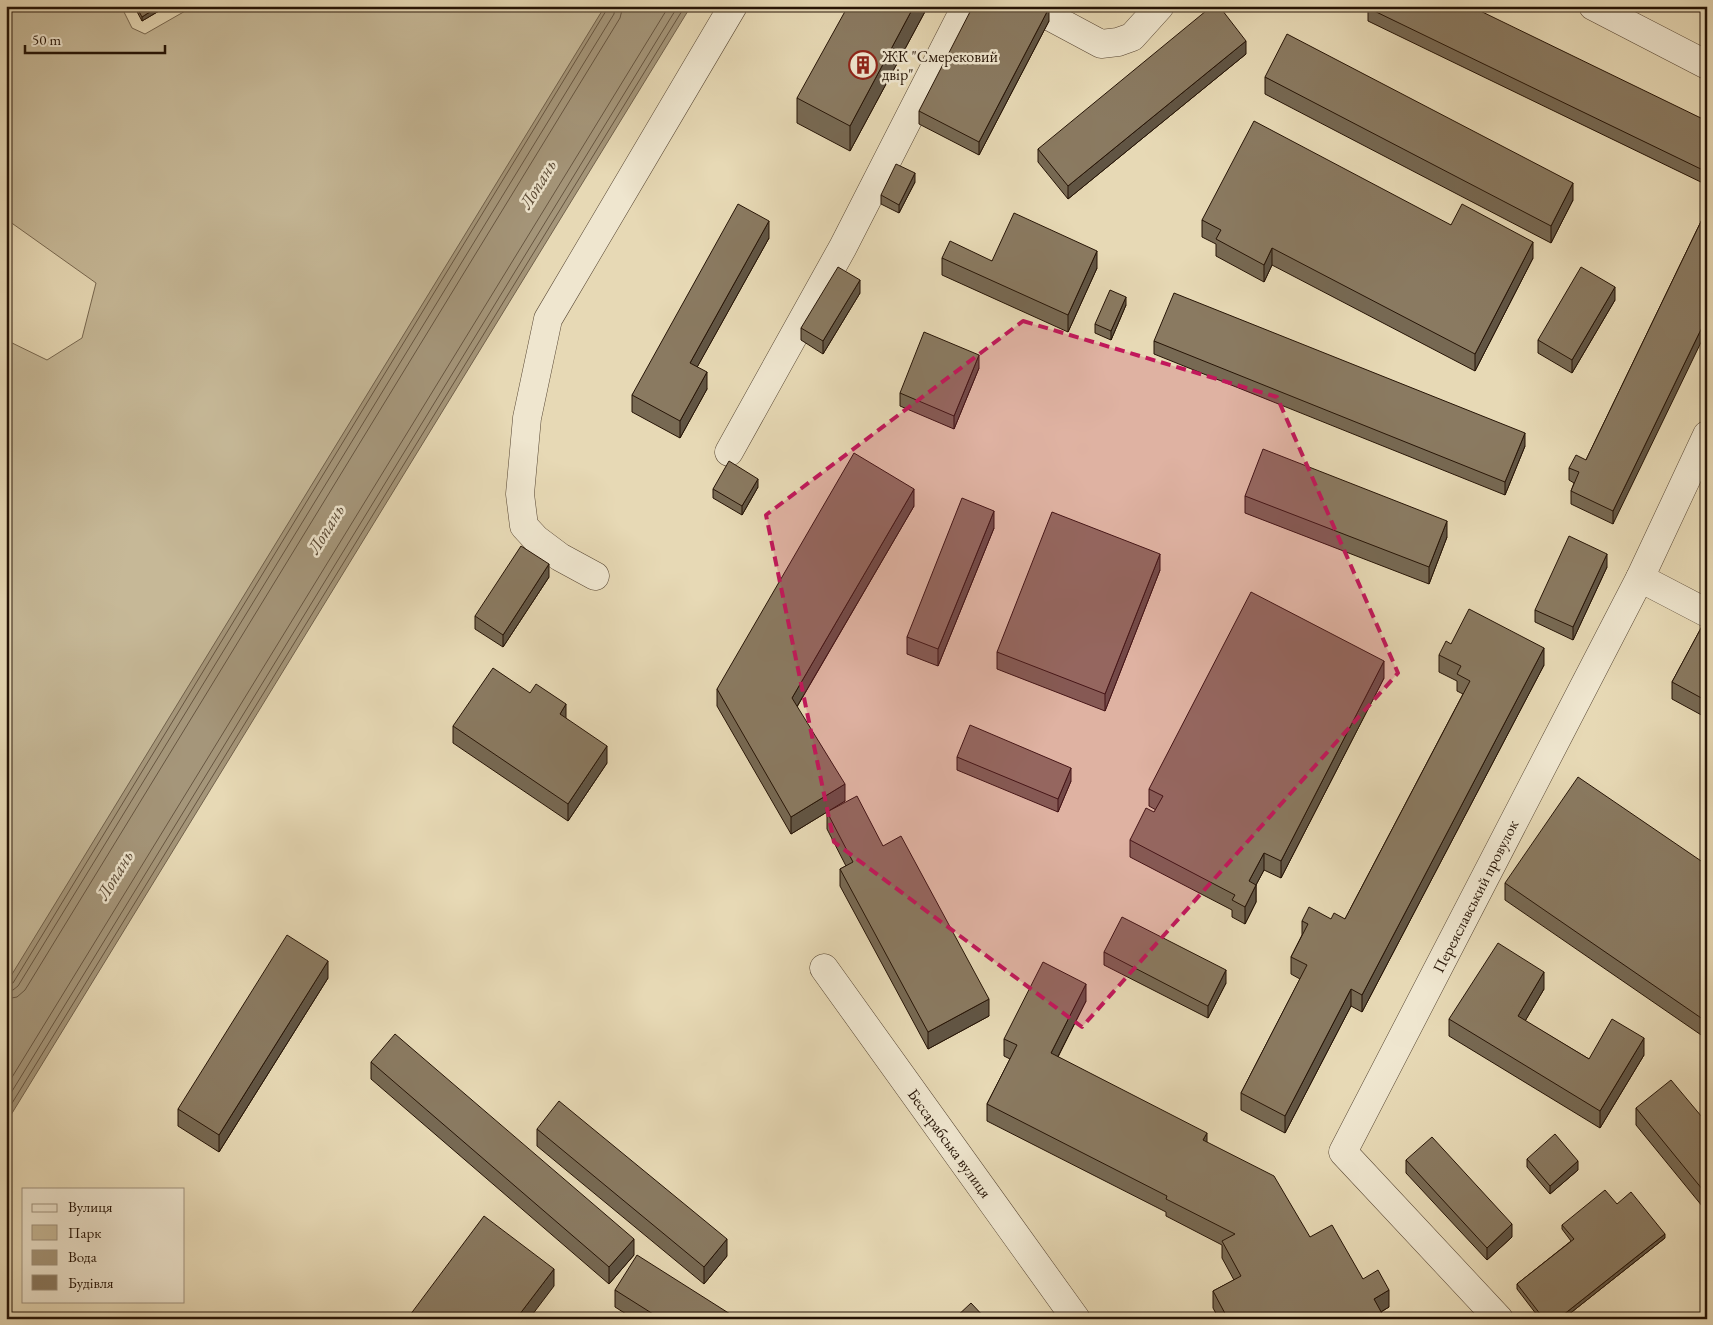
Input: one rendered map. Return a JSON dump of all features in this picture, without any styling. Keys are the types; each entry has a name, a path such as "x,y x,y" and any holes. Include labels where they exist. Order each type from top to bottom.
{"street":[{"path":"595,576 560,557 536,540 524,526 520,494 527,418 548,319 733,6"},
{"path":"729,452 843,248 966,6"},
{"path":"1030,6 1101,44 1118,42 1132,37 1160,6"},
{"path":"1593,6 1707,65"},
{"name":"Переяславський провулок","path":"1500,1319 1343,1152 1640,578 1707,435"},
{"path":"1640,578 1707,613"},
{"name":"Бессарабська вулиця","path":"824,968 1076,1319"}],"highlighted area":[{"path":"1023,321 1277,397 1398,673 1082,1027 834,842 766,515"}],"green space":[{"path":"6,6 121,6 132,28 145,34 194,6 594,6 602,12 6,985 6,340 47,360 82,338 96,283 6,219"}],"water":[{"name":"Лопань","path":"605,6 691,6 6,1123 6,984"}],"building":[{"path":"136,6 159,6 142,17"},
{"name":"ЖК \"Смерековий двір\"","path":"848,6 914,6 850,126 797,98"},
{"path":"973,6 1045,6 1049,8 979,142 919,111"},
{"path":"1212,6 1219,6 1246,41 1068,186 1038,149"},
{"path":"1369,6 1470,6 1707,121 1707,172 1368,8"},
{"path":"1287,34 1573,183 1551,226 1265,77"},
{"path":"1254,121 1451,225 1462,204 1533,242 1475,354 1272,248 1264,265 1216,239 1221,230 1202,220"},
{"path":"896,164 915,173 899,205 881,195"},
{"path":"738,204 769,221 690,363 707,372 680,421 632,395"},
{"path":"1707,209 1707,317 1613,511 1571,491 1579,472 1569,468 1576,455 1586,460"},
{"path":"1014,213 1097,251 1068,315 942,258 950,241 992,261"},
{"path":"838,267 860,280 823,341 801,328"},
{"path":"1581,267 1615,287 1572,360 1538,340"},
{"path":"1110,290 1126,297 1111,331 1095,324"},
{"path":"1174,293 1525,433 1505,482 1154,341"},
{"path":"924,332 979,355 954,416 900,393"},
{"path":"1263,449 1447,521 1429,567 1245,496"},
{"path":"854,453 914,489 792,698 845,784 791,817 717,689"},
{"path":"729,461 758,479 742,506 713,489"},
{"path":"962,498 994,511 938,649 907,637"},
{"path":"1052,512 1160,554 1105,694 997,652"},
{"path":"1569,536 1607,554 1573,627 1535,610"},
{"path":"521,546 549,564 503,635 475,616"},
{"path":"1251,592 1384,661 1281,861 1264,853 1249,881 1256,885 1245,907 1232,900 1235,895 1130,840 1146,808 1154,812 1163,796 1149,789"},
{"path":"1469,609 1544,648 1362,995 1351,989 1285,1116 1241,1093 1307,965 1291,957 1308,924 1302,921 1309,907 1331,919 1334,913 1345,919 1470,681 1457,674 1461,666 1439,655 1446,641 1451,644"},
{"path":"1707,617 1707,701 1672,682"},
{"path":"493,668 530,693 536,684 566,704 560,714 607,746 568,804 453,726"},
{"path":"970,725 1071,768 1058,799 957,757"},
{"path":"1578,777 1707,865 1707,1022 1505,883"},
{"path":"857,796 883,846 901,836 989,999 928,1032 840,869 853,862 827,812"},
{"path":"1122,917 1226,970 1208,1006 1104,952"},
{"path":"287,935 328,961 219,1135 178,1109"},
{"path":"1498,943 1544,972 1518,1016 1589,1059 1612,1019 1644,1038 1600,1111 1449,1019"},
{"path":"1043,962 1086,984 1051,1053 1207,1133 1203,1140 1274,1176 1310,1237 1332,1225 1363,1279 1378,1270 1389,1290 1374,1299 1385,1319 1228,1319 1213,1291 1241,1276 1222,1241 1235,1234 1166,1199 1167,1196 987,1104 1017,1045 1004,1039"},
{"path":"395,1034 634,1239 609,1267 371,1062"},
{"path":"1671,1080 1707,1123 1707,1195 1636,1108"},
{"path":"559,1101 727,1239 704,1267 537,1129"},
{"path":"1555,1134 1578,1161 1550,1186 1527,1159"},
{"path":"1432,1137 1512,1224 1487,1248 1406,1160"},
{"path":"1605,1190 1617,1204 1631,1192 1665,1234 1558,1319 1544,1319 1517,1284 1574,1239 1562,1225"},
{"path":"484,1216 554,1269 516,1319 407,1319"},
{"path":"637,1255 738,1319 661,1319 615,1290"},
{"path":"971,1303 986,1319 954,1319"}],"place":[{"name":"ЖК \"Смерековий двір\"","path":"863,65"}]}
